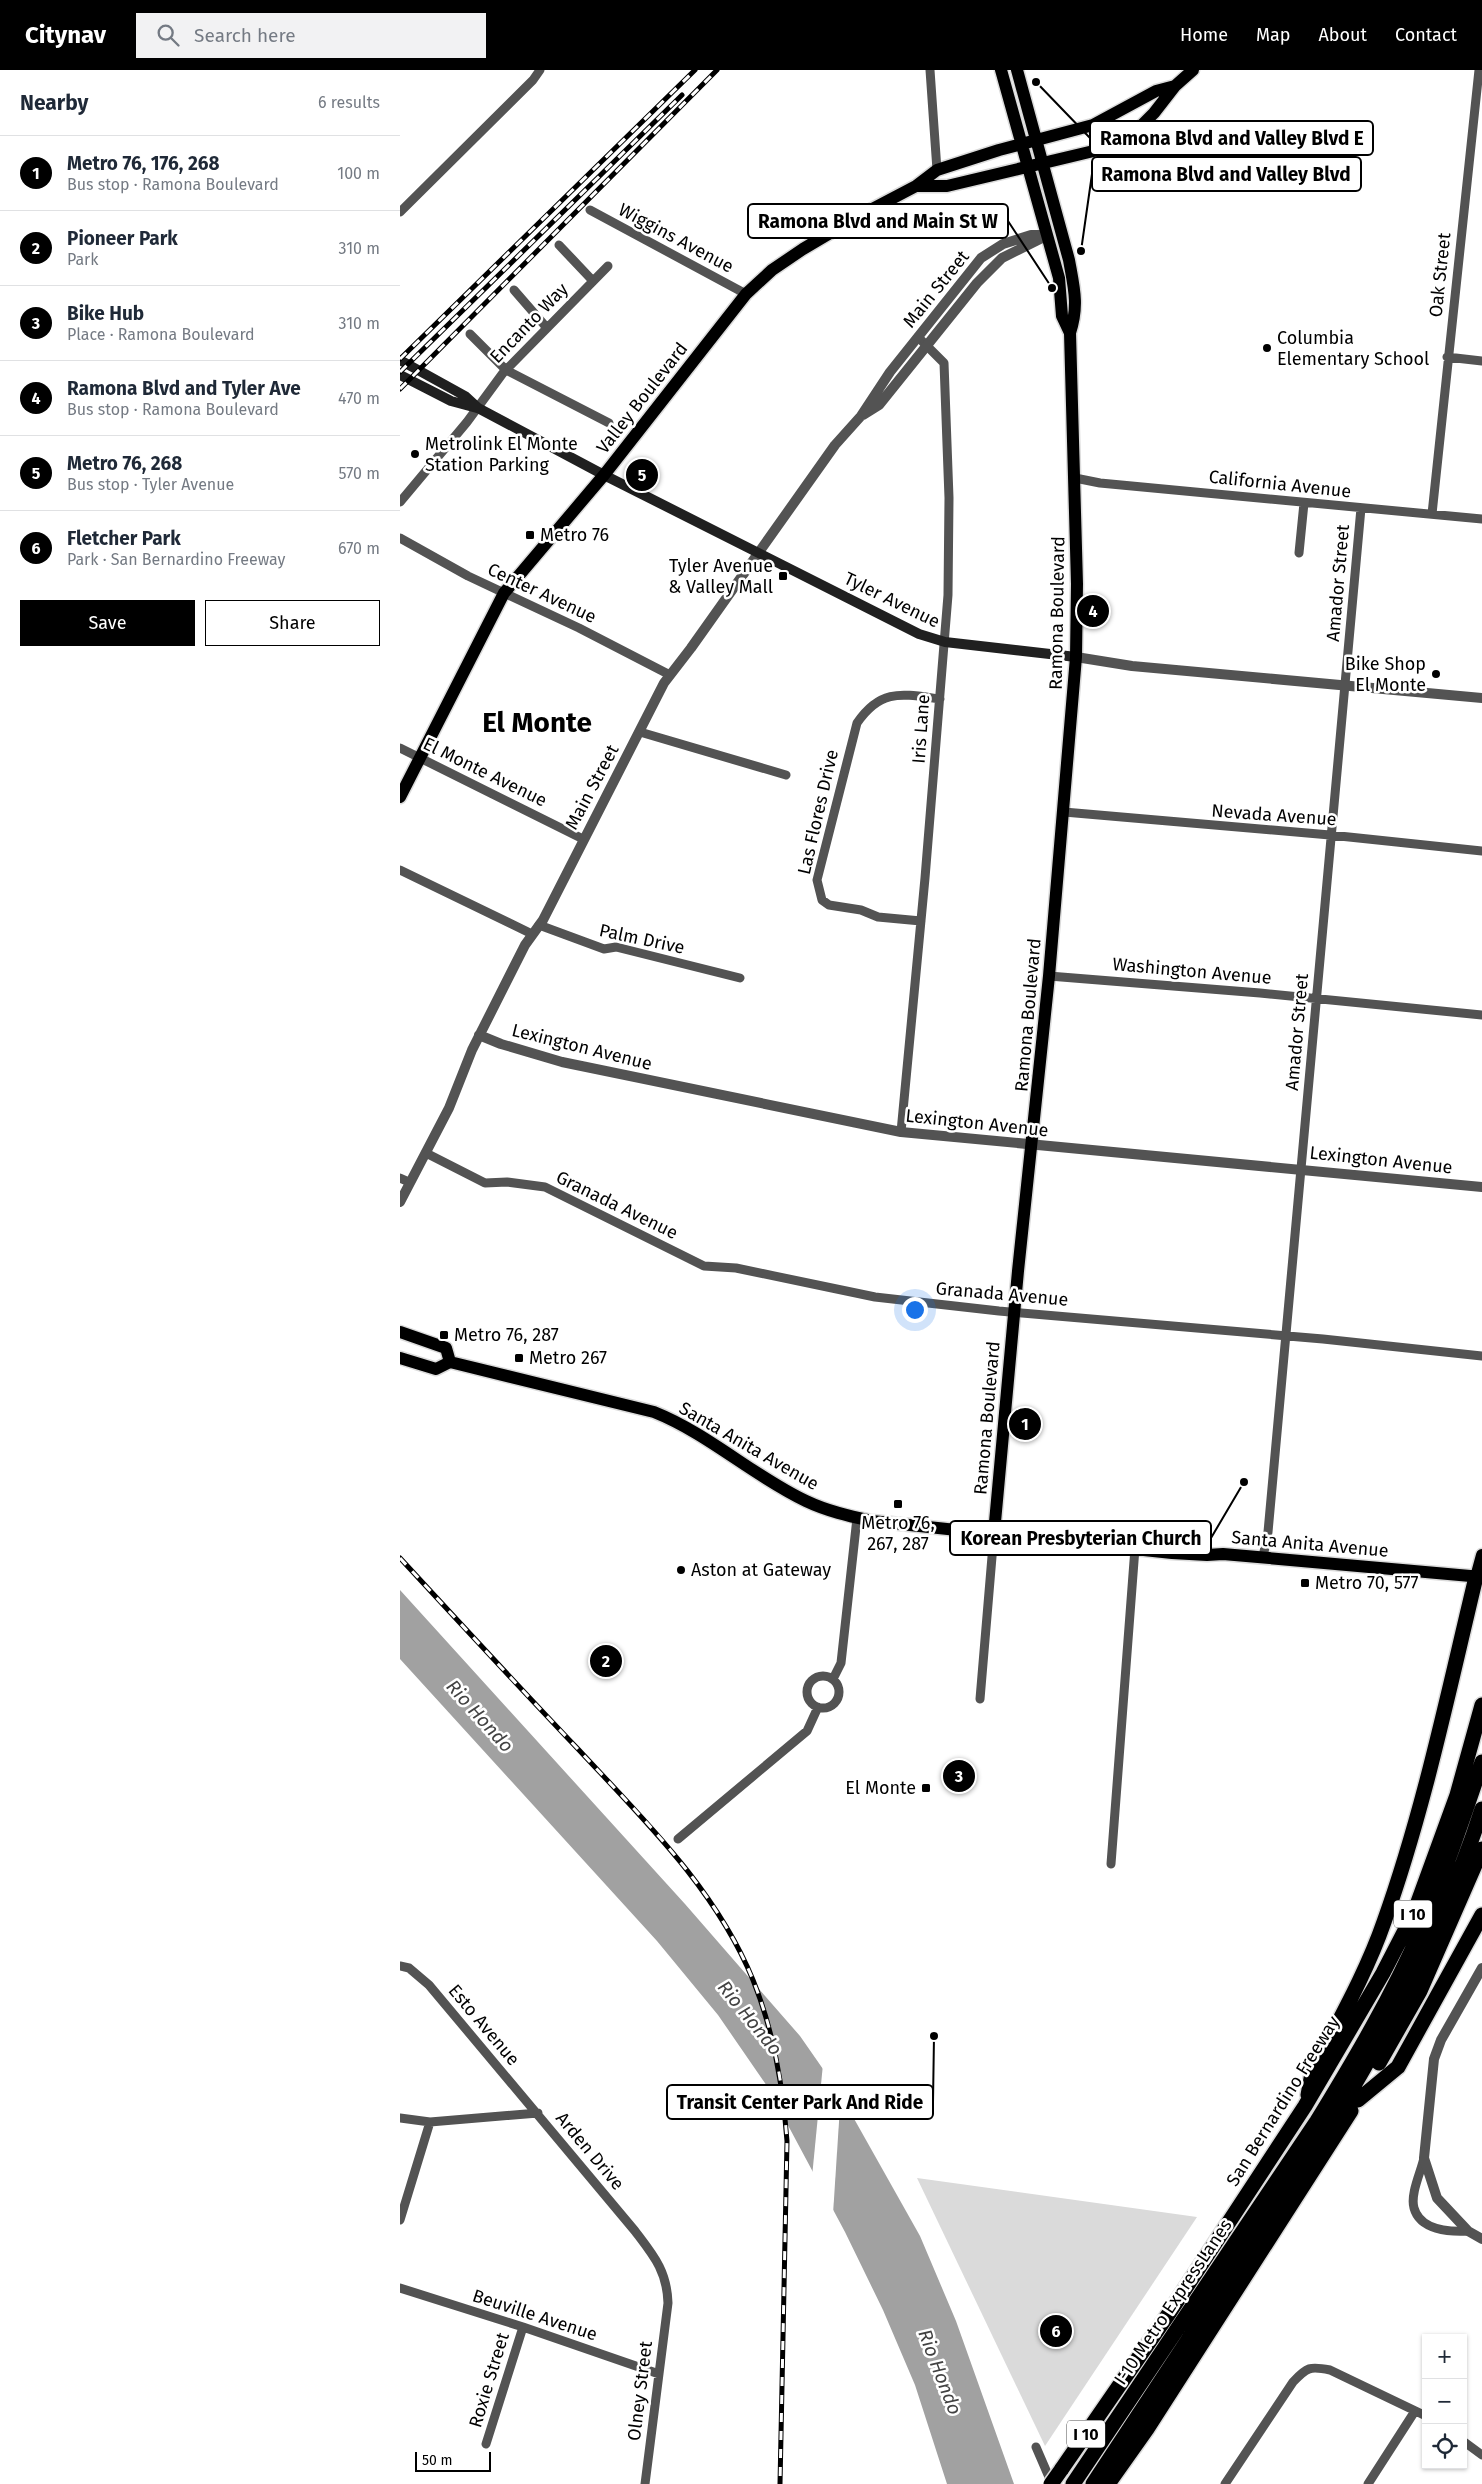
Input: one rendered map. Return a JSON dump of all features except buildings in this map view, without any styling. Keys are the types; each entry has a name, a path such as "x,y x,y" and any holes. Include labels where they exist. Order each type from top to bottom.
{"highway":[{"path":"1305,2106 1312,2073 1383,1924 1406,1856 1425,1792 1479,1577"},
{"name":"San Bernardino Freeway","path":"1052,2484 1170,2312 1305,2106 1383,1973 1414,1913 1457,1795 1482,1705"},
{"name":"I-10 Metro ExpressLanes","path":"1073,2484 1318,2121 1379,2015 1420,1930 1456,1841 1482,1762"},
{"name":"I-10 Metro ExpressLanes","path":"1093,2484 1340,2111 1369,2061 1408,1988 1431,1938 1482,1810"},
{"name":"I 10","path":"1108,2484 1147,2429 1358,2100 1420,1991 1482,1849"},
{"path":"1358,2100 1398,2067 1482,1915"},
{"path":"1088,2462 1110,2398"}],"main road":[{"name":"Ramona Boulevard","path":"1001,70 1059,278 1062,316 1070,333"},
{"name":"Ramona Boulevard","path":"994,1533 1049,976 1076,657 1075,478 1070,333 1076,314 1074,287 1069,260 1017,70"},
{"name":"Valley Boulevard","path":"916,186 947,186 1028,168 1102,148 1138,129 1154,113 1175,86 1193,70"},
{"name":"Valley Boulevard","path":"400,797 504,593 604,475 746,294 772,270 856,217 916,186 937,170 1093,125 1156,90 1175,86"},
{"name":"Tyler Avenue","path":"400,360 465,396 478,408"},
{"name":"Tyler Avenue","path":"400,375 451,401 478,408 604,475 919,634 945,642 1076,657"},
{"path":"400,1332 446,1348 450,1362"},
{"name":"Santa Anita Avenue","path":"400,1358 436,1369 450,1362 654,1412 686,1426 805,1500 857,1518 1172,1553 1223,1554 1479,1577"},
{"path":"1479,1577 1482,1555"}],"street":[{"path":"400,212 533,80 540,70"},
{"path":"930,70 937,170"},
{"name":"Oak Street","path":"1432,514 1447,356 1479,70"},
{"name":"Wiggins Avenue","path":"590,210 746,294"},
{"name":"Main Street","path":"400,1202 404,1180 426,1153 449,1108 479,1035 532,934 540,925 640,732 648,711 670,675 687,654 829,453 861,416 890,372 982,258 1002,244 1031,235 1047,236"},
{"name":"Main Street","path":"861,416 880,405 976,283 1002,258 1047,236"},
{"path":"558,244 593,281"},
{"name":"Encanto Way","path":"400,502 478,408 506,370 608,266"},
{"path":"514,290 547,328"},
{"path":"470,334 506,370 609,423"},
{"name":"Iris Lane","path":"901,1132 940,699 941,663 945,642 949,498 944,363 918,337"},
{"path":"1447,356 1482,361"},
{"name":"California Avenue","path":"1075,478 1100,483 1482,519"},
{"path":"1299,553 1304,503"},
{"name":"Amador Street","path":"1263,1558 1268,1532 1287,1335 1300,1168 1361,508"},
{"name":"Center Avenue","path":"400,538 504,593 585,631 670,675"},
{"name":"Tyler Avenue","path":"1076,657 1132,666 1482,698"},
{"name":"Las Flores Drive","path":"921,921 878,917 860,910 829,906 822,900 817,880 851,740 861,717 875,703 888,696 900,694 940,699"},
{"path":"640,732 786,775"},
{"name":"El Monte Avenue","path":"400,748 583,839"},
{"name":"Nevada Avenue","path":"1064,812 1330,835 1482,852"},
{"path":"400,870 532,934"},
{"name":"Palm Drive","path":"540,925 604,949 616,947 740,978"},
{"name":"Washington Avenue","path":"1049,976 1316,998 1482,1015"},
{"name":"Lexington Avenue","path":"479,1035 501,1044 562,1062 901,1132 1300,1168 1482,1187"},
{"name":"Granada Avenue","path":"426,1153 485,1184 507,1182 545,1187 704,1266 736,1268 874,1298 1287,1335 1482,1356"},
{"path":"833,1679 842,1662 857,1518"},
{"name":"Ramona Boulevard","path":"980,1699 994,1533"},
{"path":"1111,1864 1135,1548"},
{"path":"819,1676 833,1679 839,1687 836,1702 828,1708 818,1707 808,1697 810,1682 819,1676"},
{"path":"678,1839 807,1731 818,1707"},
{"name":"Esto Avenue","path":"400,1966 409,1968 429,1985 538,2113"},
{"path":"1468,2231 1450,2232 1431,2227 1420,2218 1414,2208 1414,2196 1424,2158 1434,2059 1441,2040 1482,1968"},
{"name":"Arden Drive","path":"400,2118 430,2122 538,2113 653,2255 667,2284 668,2303"},
{"path":"400,2220 430,2122"},
{"path":"1424,2158 1437,2198 1468,2231 1482,2238"},
{"name":"Beuville Avenue","path":"400,2288 523,2327 659,2374"},
{"name":"Olney Street","path":"645,2484 668,2303"},
{"name":"Roxie Street","path":"486,2444 523,2327"},
{"path":"1225,2484 1293,2382 1303,2371 1312,2366 1330,2370 1422,2414"},
{"path":"1368,2484 1415,2411"},
{"path":"1467,2444 1482,2455"},
{"path":"1036,2447 1052,2484"}],"shaded area":[{"path":"917,2178 1197,2217 1045,2446"}],"water":[{"name":"Rio Hondo","path":"400,1590 685,1904 800,2036 839,2092 920,2236 956,2321 1014,2484 947,2484 915,2385 883,2310 845,2232 767,2086 718,2015 657,1941 400,1659"}],"pier":[{"path":"823,2064 841,2091 833,2214 812,2177"}],"railway":[{"path":"400,359 695,70"},
{"path":"400,389 717,70"},
{"path":"400,372 682,95"},
{"path":"400,1558 628,1802 676,1857 699,1885 719,1915 738,1947 753,1980 772,2039 783,2100 787,2141 780,2484"}],"place":[{"name":"Ramona Blvd and Valley Blvd E","path":"1036,82"},
{"name":"Ramona Blvd and Valley Blvd","path":"1081,251"},
{"name":"Ramona Blvd and Main St W","path":"1052,288"},
{"name":"Columbia Elementary School","path":"1267,348"},
{"name":"Metrolink El Monte Station Parking","path":"415,454"},
{"name":"Metro 76, 268","path":"642,475"},
{"name":"Metro 76","path":"530,535"},
{"name":"Tyler Avenue & Valley Mall","path":"783,576"},
{"name":"Ramona Blvd and Tyler Ave","path":"1093,611"},
{"name":"Bike Shop El Monte","path":"1436,674"},
{"name":"Metro 76, 287","path":"444,1335"},
{"name":"Metro 267","path":"519,1358"},
{"name":"Metro 76, 176, 268","path":"1025,1424"},
{"name":"Korean Presbyterian Church","path":"1244,1482"},
{"name":"Metro 76, 267, 287","path":"898,1504"},
{"name":"Aston at Gateway","path":"681,1570"},
{"name":"Metro 70, 577","path":"1305,1583"},
{"name":"Pioneer Park","path":"606,1661"},
{"name":"Bike Hub","path":"959,1776"},
{"name":"El Monte","path":"926,1788"},
{"name":"Transit Center Park And Ride","path":"934,2036"},
{"name":"Fletcher Park","path":"1056,2331"}],"district":[{"name":"El Monte","path":"537,722"}]}
